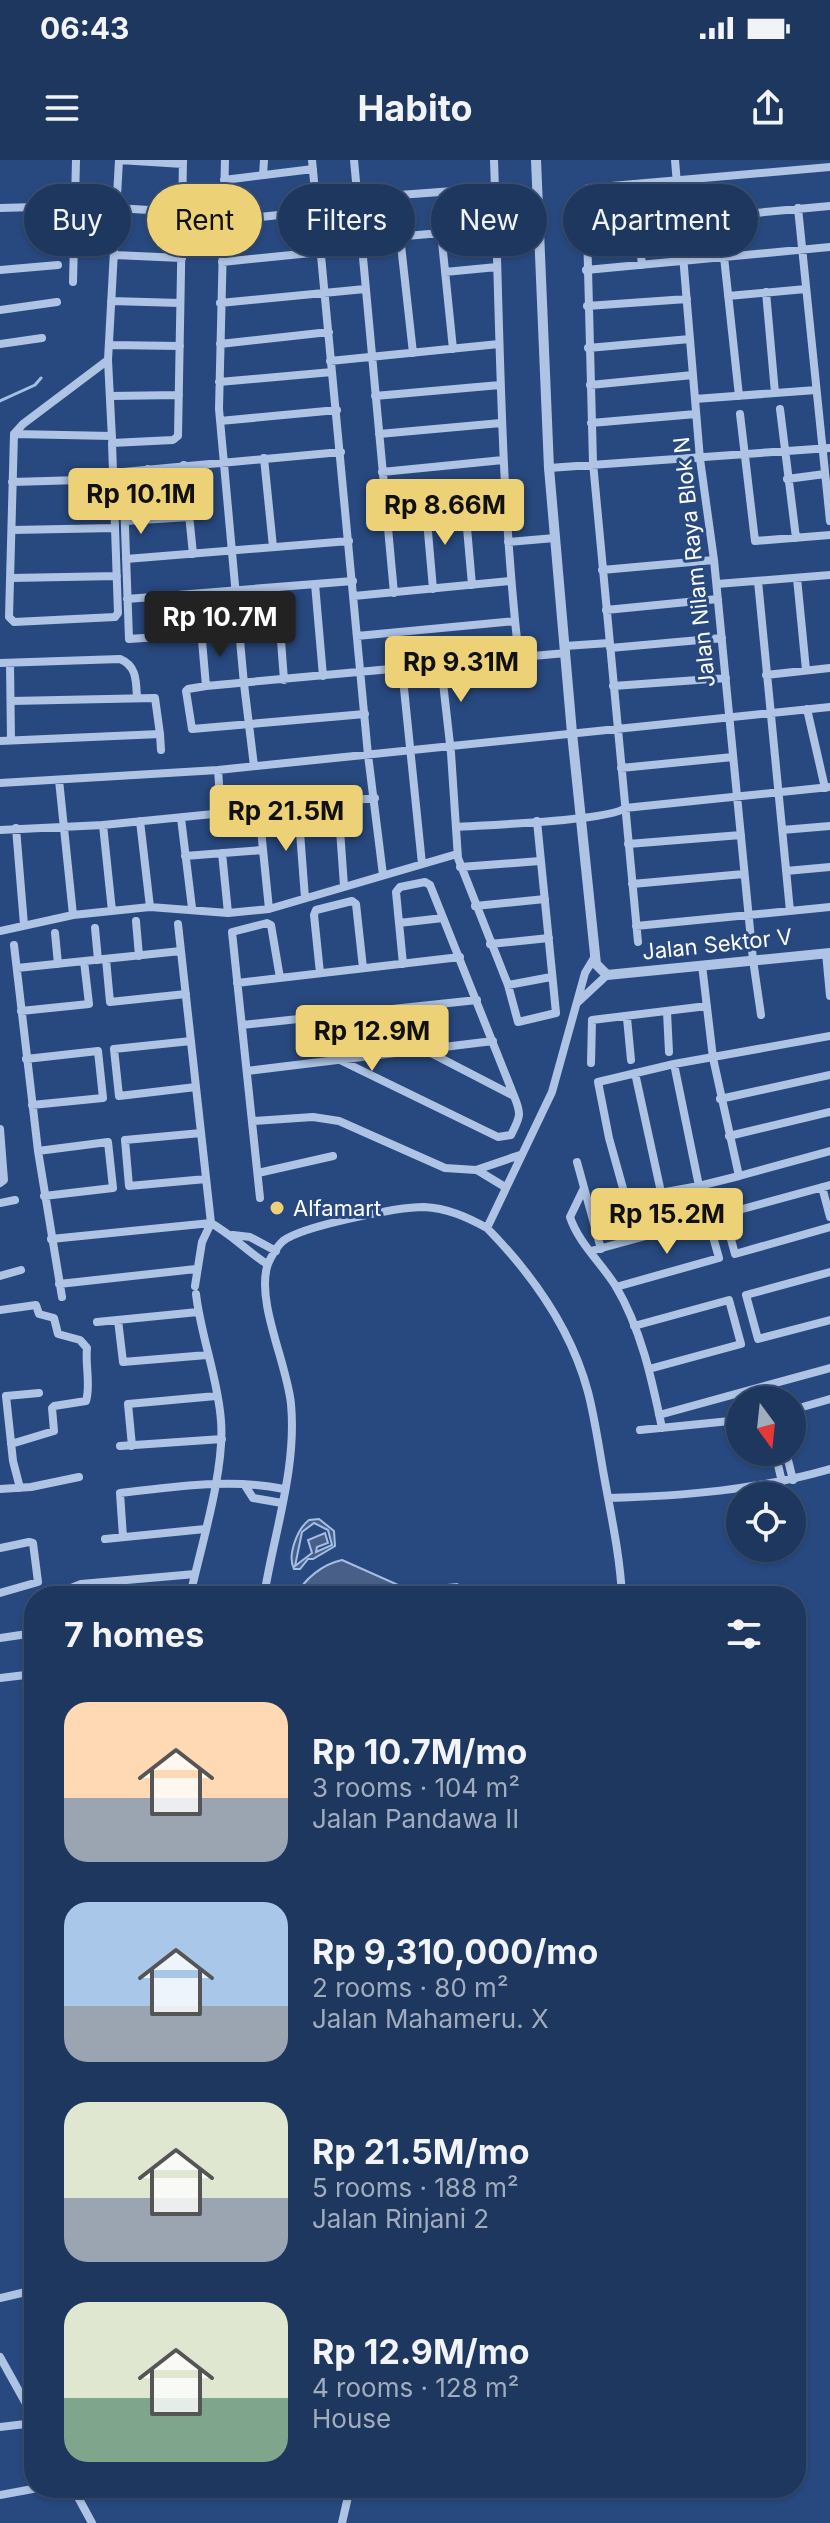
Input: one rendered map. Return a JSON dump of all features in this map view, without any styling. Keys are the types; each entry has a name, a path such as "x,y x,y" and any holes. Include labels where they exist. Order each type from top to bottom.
{"street":[{"path":"75,184 76,160"},
{"path":"118,184 119,160 183,162 183,184"},
{"path":"224,184 225,160"},
{"path":"263,175 264,160"},
{"path":"357,184 354,160 362,160"},
{"path":"494,160 495,184"},
{"path":"536,160 538,184"},
{"name":"Jalan Nilam Raya Blok N","path":"675,160 677,182"},
{"path":"224,180 312,165"},
{"path":"633,184 830,167"},
{"path":"758,212 830,206"},
{"path":"0,208 24,207"},
{"path":"798,208 816,390 826,448 825,474 830,521"},
{"path":"586,270 830,247"},
{"path":"73,256 73,282"},
{"path":"108,360 14,434 9,617 14,622 115,617 118,613 108,360 114,256"},
{"path":"14,434 177,439 182,258 131,256"},
{"path":"222,256 220,421 254,766"},
{"path":"222,262 281,256"},
{"path":"321,256 368,755 383,875"},
{"path":"363,256 394,593"},
{"path":"402,256 413,353"},
{"path":"443,256 453,349"},
{"path":"497,256 505,502 519,658"},
{"path":"541,256 549,468 572,733 594,958 600,971 607,975 578,1002"},
{"path":"586,256 593,463 638,942"},
{"path":"641,256 642,265"},
{"name":"Jalan Nilam Raya Blok N","path":"684,256 700,459 717,584 748,915 761,1015"},
{"path":"724,257 739,396"},
{"path":"0,270 58,265"},
{"path":"445,272 497,267"},
{"path":"220,303 365,289"},
{"path":"728,296 806,289"},
{"path":"766,292 775,393"},
{"path":"587,306 687,299"},
{"path":"111,301 180,303"},
{"path":"0,310 57,302"},
{"path":"220,344 329,332"},
{"path":"0,344 42,338"},
{"path":"588,348 690,339"},
{"path":"330,361 499,344"},
{"path":"109,345 180,346"},
{"path":"219,382 332,372"},
{"path":"590,385 693,375"},
{"path":"375,396 500,385"},
{"path":"695,399 816,390"},
{"path":"110,396 179,395"},
{"path":"780,409 796,538"},
{"path":"220,421 337,410"},
{"path":"591,423 696,414"},
{"path":"740,414 755,541 830,535"},
{"path":"379,434 501,423"},
{"path":"549,468 826,448"},
{"path":"201,634 129,639 123,472 341,452"},
{"path":"264,458 273,547"},
{"path":"382,472 503,460"},
{"path":"184,465 193,554"},
{"path":"148,469 152,519"},
{"path":"787,479 825,474"},
{"path":"12,482 114,479"},
{"path":"386,512 505,502"},
{"path":"465,505 472,585"},
{"path":"426,509 433,589"},
{"path":"125,521 189,517"},
{"path":"12,530 115,528"},
{"path":"508,542 555,538"},
{"path":"126,559 349,541"},
{"path":"602,570 714,560"},
{"path":"717,584 830,575"},
{"path":"11,578 117,576"},
{"path":"797,578 806,670"},
{"path":"127,599 353,581"},
{"path":"354,596 510,581"},
{"path":"758,581 790,911"},
{"path":"315,584 323,676"},
{"path":"277,588 284,680"},
{"path":"198,595 206,686"},
{"path":"606,610 718,599"},
{"path":"357,636 515,621"},
{"path":"365,714 191,728 186,690 519,658 609,645 722,638"},
{"path":"11,740 11,701 5,663 120,659 134,669 137,698"},
{"path":"441,665 457,854 508,985 518,1022 556,1013 537,821"},
{"path":"766,675 830,668"},
{"path":"402,669 422,864"},
{"path":"613,686 726,678"},
{"path":"11,701 157,699 161,750"},
{"path":"0,783 218,770 830,707"},
{"path":"456,827 619,813 625,808 828,787 807,709"},
{"path":"0,741 160,734"},
{"path":"621,768 733,757"},
{"path":"218,770 221,812"},
{"path":"59,780 73,915"},
{"path":"0,830 103,825 375,798"},
{"path":"338,802 344,886"},
{"path":"298,806 305,898"},
{"path":"259,810 269,909"},
{"path":"181,818 192,908"},
{"path":"140,821 150,907"},
{"path":"103,825 112,911"},
{"path":"782,830 830,826"},
{"path":"16,828 24,925"},
{"path":"628,844 741,835"},
{"path":"185,856 262,850"},
{"path":"222,853 228,913"},
{"path":"0,931 73,915 150,907 228,913 269,909 457,854"},
{"path":"460,867 540,861"},
{"path":"786,871 830,867"},
{"path":"632,884 744,874"},
{"path":"342,1061 498,1137 511,1135 521,1112 430,885 425,882 400,887 396,892 403,964"},
{"path":"475,906 545,899"},
{"path":"320,973 316,910 352,901 356,904 363,968"},
{"path":"636,926 830,907"},
{"path":"399,923 443,918"},
{"path":"136,921 139,956"},
{"path":"260,1198 232,932 267,923 272,929 280,978"},
{"path":"178,924 211,1223 202,1242 195,1290 221,1417 222,1439 192,1586"},
{"path":"95,928 110,1002 186,994"},
{"path":"55,933 58,964"},
{"path":"490,944 549,938"},
{"path":"14,945 44,1196 62,1297"},
{"path":"17,968 181,951"},
{"path":"828,953 830,996"},
{"name":"Jalan Sektor V","path":"607,975 828,953"},
{"path":"237,983 460,957"},
{"path":"487,1228 552,1092 585,973 594,958"},
{"path":"21,1011 89,1004 84,961"},
{"path":"702,965 720,1099 739,1176"},
{"path":"508,985 551,977"},
{"path":"242,1025 477,1000"},
{"path":"591,1063 591,1020 707,1006"},
{"path":"667,1012 669,1052"},
{"path":"627,1018 631,1060"},
{"path":"830,1036 674,1064 598,1082 626,1199 699,1186 830,1151"},
{"path":"191,1041 114,1049 117,1080 119,1096 196,1087"},
{"path":"247,1071 493,1041"},
{"path":"424,1050 514,1096"},
{"path":"26,1059 98,1051 103,1098 32,1105"},
{"path":"674,1064 699,1186"},
{"path":"635,1073 661,1192"},
{"path":"720,1099 830,1075"},
{"path":"729,1136 830,1112"},
{"path":"253,1121 327,1118 359,1128 445,1168 476,1170 520,1155"},
{"path":"0,1129 4,1180 0,1183"},
{"path":"201,1133 125,1140 129,1186 206,1179"},
{"path":"38,1151 108,1142 113,1188 44,1196"},
{"path":"258,1173 333,1156"},
{"path":"577,1162 596,1250"},
{"path":"476,1170 505,1187"},
{"path":"830,1217 826,1186 724,1214 735,1254 830,1227"},
{"path":"584,1188 570,1217 596,1250 634,1326 649,1369 662,1428"},
{"path":"0,1203 15,1200"},
{"path":"266,1586 292,1446 291,1402 264,1287 267,1264 282,1242 301,1233 407,1208 427,1207 461,1214 487,1228 521,1263 551,1308 574,1353 588,1392 621,1586"},
{"path":"596,1250 708,1219 719,1258 616,1287"},
{"path":"51,1239 211,1223 233,1235 250,1237 276,1251"},
{"path":"233,1235 241,1247 267,1264"},
{"path":"59,1284 196,1269"},
{"path":"0,1276 21,1270"},
{"path":"830,1272 746,1295 758,1339 830,1320"},
{"path":"634,1326 729,1300 741,1344 649,1369"},
{"path":"0,1310 36,1305 39,1314 54,1318 58,1334 80,1340 87,1348 86,1401 54,1406 54,1431 11,1444"},
{"path":"97,1322 198,1312"},
{"path":"118,1320 123,1362 207,1355"},
{"path":"764,1386 830,1368"},
{"path":"20,1488 6,1396 39,1393"},
{"path":"132,1446 128,1404 216,1396"},
{"path":"659,1415 726,1396"},
{"path":"806,1406 830,1399"},
{"path":"640,1430 726,1421"},
{"path":"120,1446 222,1439"},
{"path":"778,1466 782,1482 830,1469"},
{"path":"790,1466 793,1480"},
{"path":"0,1489 79,1477"},
{"path":"123,1537 120,1493 215,1483 246,1487 258,1484 284,1489"},
{"path":"246,1487 253,1498 282,1503"},
{"path":"608,1498 726,1492"},
{"path":"105,1539 205,1529"},
{"path":"0,1548 33,1543 38,1582 24,1586"},
{"path":"76,1586 195,1574"},
{"path":"0,1593 24,1586"},
{"path":"0,1638 24,1634"},
{"path":"0,1678 24,1675"},
{"path":"0,2298 24,2292"},
{"path":"0,2357 24,2401"},
{"path":"0,2427 24,2422"},
{"path":"0,2495 24,2491"},
{"path":"78,2498 92,2523"},
{"path":"342,2523 350,2498"}],"water":[{"path":"319,1519 334,1531 335,1546 308,1559 300,1569 294,1569 294,1543 309,1520","holes":["314,1523 328,1530 332,1545 316,1552 317,1547 328,1543 325,1533 308,1540 312,1553 295,1566 302,1532"]},
{"path":"342,1560 400,1586 303,1586 328,1565"}],"waterway":[{"path":"0,401 35,385 41,378"}],"place":[{"name":"Alfamart","path":"277,1208"}]}
